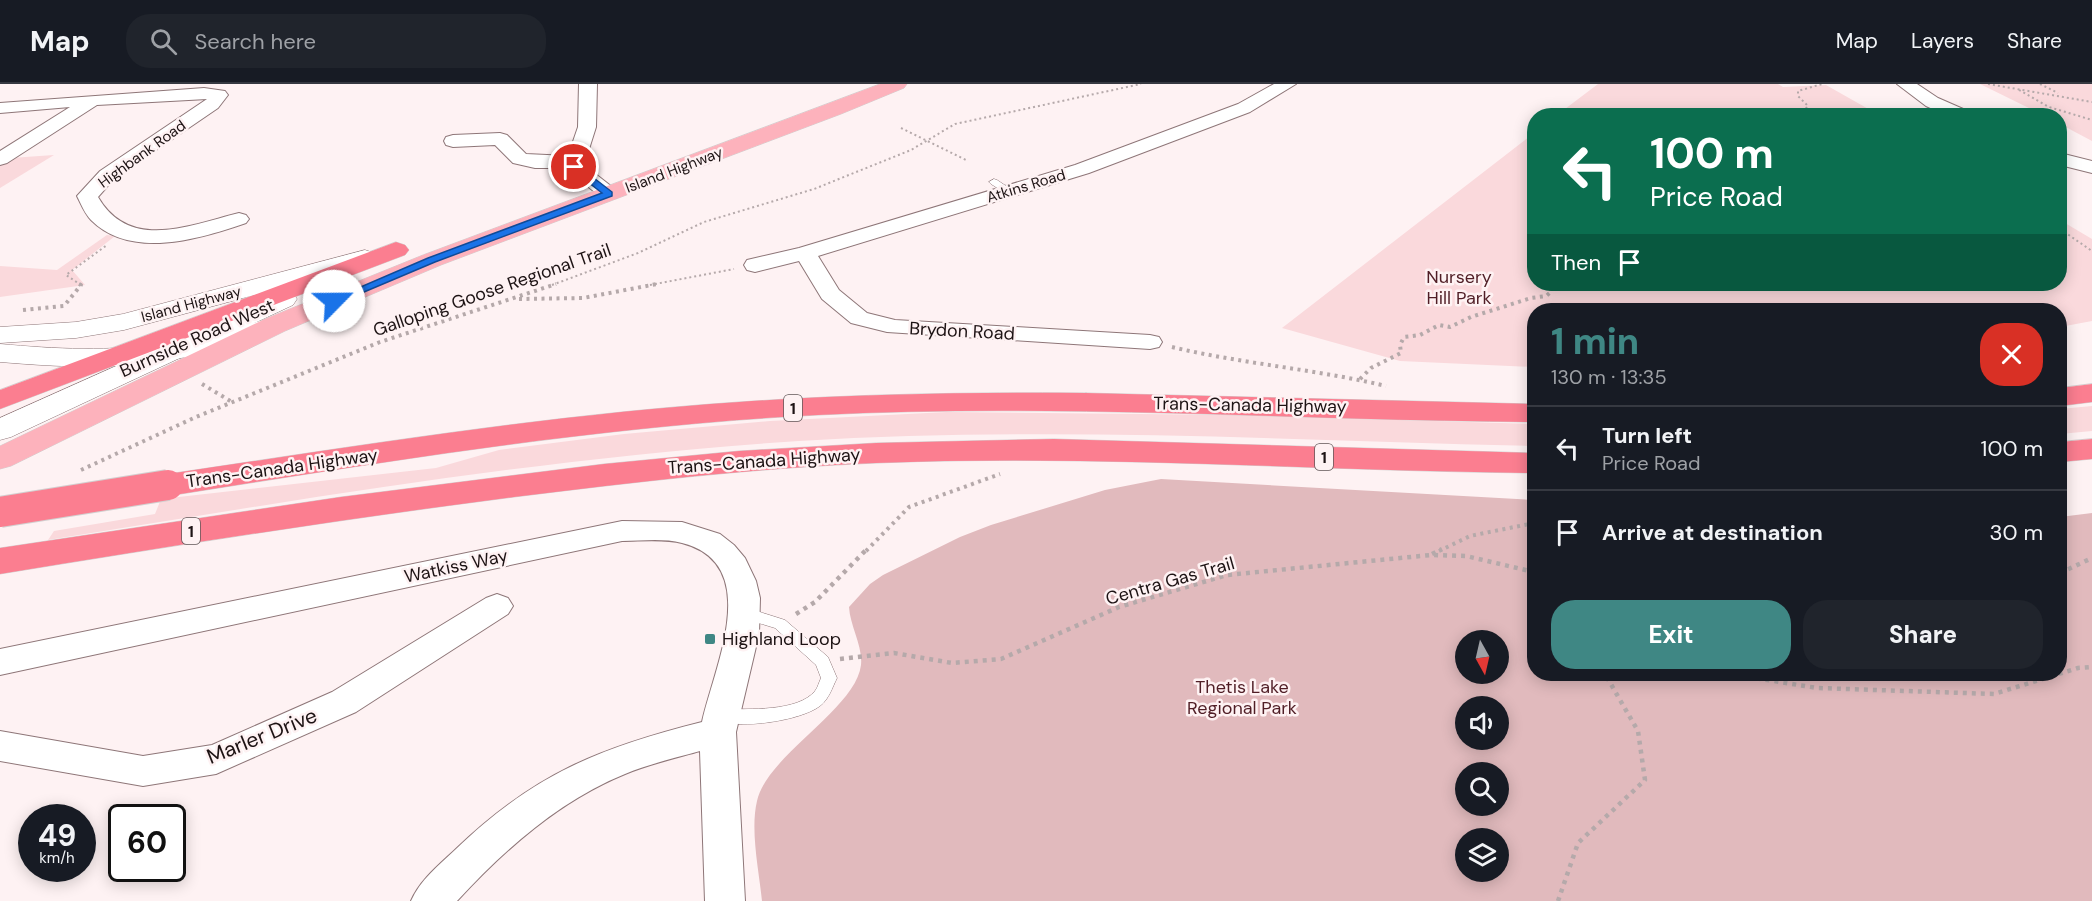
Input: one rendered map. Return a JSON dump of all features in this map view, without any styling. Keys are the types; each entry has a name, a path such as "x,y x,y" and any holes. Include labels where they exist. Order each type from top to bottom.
{"highway":[{"path":"0,400 396,250"},
{"path":"2067,397 2092,393"},
{"name":"Trans-Canada Highway","path":"0,512 168,485 517,435 676,417 816,406 1066,401 1527,413"},
{"path":"2067,451 2092,449"},
{"name":"Trans-Canada Highway","path":"0,561 341,508 593,476 739,461 876,453 1078,450 1527,463"}],"main road":[{"name":"Island Highway","path":"0,335 76,330 124,322 396,250 853,84"},
{"name":"Island Highway","path":"0,353 112,357 165,352 275,326 432,260 600,175 834,110 897,84"},
{"name":"Burnside Road West","path":"0,430 165,352 396,250"},
{"name":"Burnside Road West","path":"0,459 275,326"}],"street":[{"path":"0,159 94,101 130,84"},
{"path":"453,141 500,138 520,159 600,175 586,127 588,84"},
{"name":"Atkins Road","path":"755,265 805,253 1002,187 1082,169 1244,108 1287,84"},
{"path":"1906,84 1932,102 1946,108"},
{"name":"Highbank Road","path":"94,101 156,95 204,93 219,95 212,104 108,175 87,196 91,207 102,222 125,232 155,237 184,236 239,219"},
{"path":"0,108 94,101"},
{"path":"2067,161 2092,167"},
{"name":"Brydon Road","path":"805,253 830,294 859,318 895,327 1150,342"},
{"name":"Watkiss Way","path":"0,662 622,531 679,532 711,541 728,554 735,564 743,590 744,613 739,651 720,724 725,901"},
{"name":"Marler Drive","path":"0,746 143,771 216,759 344,702 497,606"},
{"path":"431,901 467,862 538,801 612,763 720,724"}],"lane":[{"path":"720,724 796,710 820,697 829,678 822,661 780,624 744,613"}],"path":[{"name":"Galloping Goose Regional Trail","path":"72,474 196,417 380,342 515,299 638,253 704,222 814,189 911,150 945,128 965,121 1141,84"},
{"path":"1806,108 1808,106 1798,96 1798,92 1822,84"},
{"path":"1988,84 2092,102"},
{"path":"2040,84 2065,96"},
{"path":"2018,90 2052,108"},
{"path":"2067,112 2092,120"},
{"path":"902,128 966,160"},
{"path":"21,311 64,306 81,285 66,274 125,232"},
{"path":"2067,235 2092,251"},
{"path":"515,299 583,298 755,265"},
{"path":"1360,379 1369,368 1394,360 1401,353 1402,339 1411,334 1424,334 1434,325 1444,324 1450,327 1471,317 1531,298 1546,296 1552,291"},
{"path":"1150,342 1198,354 1360,379 1400,390 1423,410"},
{"path":"780,624 815,602 909,507 1008,471"},
{"path":"1431,555 1470,536 1527,524"},
{"name":"Centra Gas Trail","path":"822,661 894,652 952,663 1001,659 1119,607 1227,575 1431,555 1466,556 1527,570"},
{"path":"2067,570 2092,558"},
{"path":"2067,671 2092,667"},
{"path":"1558,901 1578,843 1646,780 1638,731 1609,681"},
{"path":"1774,681 1817,688 1994,694 2036,681"}],"green space":[{"path":"1598,84 1778,84 1783,87 1826,85 1867,108 1566,108"},
{"path":"1980,84 2092,84 2092,141 2067,128 2067,108 2029,108"},
{"name":"Nursery Hill Park","path":"1527,138 1527,291 2067,291 2067,224 2092,239 2092,321 2067,326 2067,303 1527,303 1527,367 1400,361 1282,328"},
{"path":"54,155 0,188 0,165 11,158"},
{"path":"107,235 115,236 72,270 85,285 0,297 0,266 57,270"},
{"path":"2092,406 2092,431 2067,433 2067,408"},
{"path":"947,412 1239,415 1527,424 1527,446 1075,434 799,441 705,448 516,469 329,495 48,540 54,531 155,514 161,499 436,468 499,450 624,434 770,421"},
{"name":"Thetis Lake Regional Park","path":"1161,479 1527,500 1527,681 2067,681 2067,516 2092,513 2092,901 762,901 754,825 757,801 764,784 777,767 829,715 856,682 861,658 849,607 870,584 883,575 960,537 991,525 1105,490"}],"place":[{"name":"Highland Loop","path":"710,639"}],"route":[{"path":"334,301 432,260 609,194 574,167"}]}
